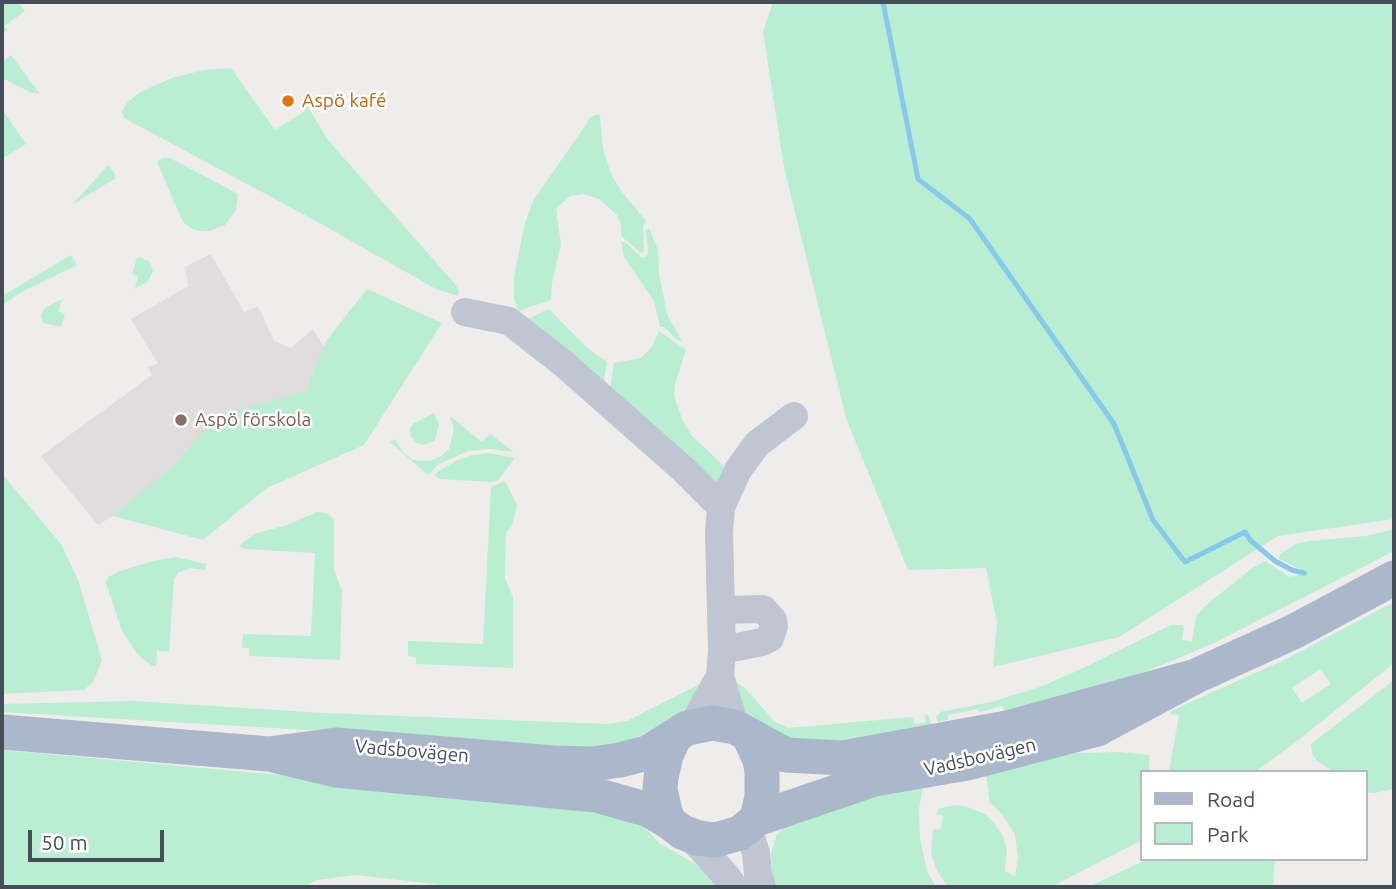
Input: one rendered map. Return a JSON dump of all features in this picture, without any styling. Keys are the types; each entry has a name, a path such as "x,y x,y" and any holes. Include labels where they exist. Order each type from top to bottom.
{"main road":[{"name":"Vadsbovägen","path":"752,823 874,779 967,762 1097,729 1196,676 1322,617 1394,578"},
{"name":"Vadsbovägen","path":"742,732 786,755 843,758 1007,728 1196,676"},
{"path":"713,723 742,732 756,750 762,771 762,797 752,823 724,839 706,840 679,829 662,802 661,777 666,755 683,731 713,723"},
{"name":"Vadsbovägen","path":"268,754 336,745 593,764 647,753 683,731"},
{"name":"Vadsbovägen","path":"2,732 268,754 336,771 596,794 649,810 679,829"}],"street":[{"path":"465,312 509,321 564,364 683,468 721,507"},
{"path":"742,732 721,663 721,507 738,470 757,444 794,416"},
{"path":"683,731 721,663 770,638 774,626 773,620 762,609 721,610"},
{"path":"752,823 762,887"},
{"path":"679,829 734,887"}],"shaded area":[{"name":"Aspö förskola","path":"211,254 244,312 258,306 274,341 291,348 313,329 343,377 98,525 41,456 152,375 148,367 158,364 131,319 188,286 185,267"}],"green space":[{"path":"2,2 18,2 25,11 4,26 7,30 2,34"},
{"path":"773,2 1394,2 1394,519 1278,536 1119,637 993,667 997,623 986,568 908,570 846,418 784,167 763,32"},
{"path":"11,55 40,94 32,93 2,78 2,62"},
{"path":"231,68 275,130 305,111 302,104 305,102 328,140 456,285 458,296 436,289 124,118 122,111 127,103 139,93 158,84 204,70"},
{"path":"2,109 26,144 2,159"},
{"path":"598,114 603,149 611,174 646,221 643,227 644,252 641,253 621,236 617,215 599,199 583,194 570,196 556,209 561,244 551,300 518,311 514,299 514,277 525,223 533,201 591,117"},
{"path":"162,158 170,158 238,194 236,210 225,225 210,231 201,231 192,229 183,222 157,162"},
{"path":"108,165 116,178 73,204"},
{"path":"649,228 658,250 659,274 667,314 683,343 664,327 660,327 654,301 624,257 621,241 642,258 646,257 646,230"},
{"path":"71,255 77,265 21,292 2,306 2,296"},
{"path":"137,258 150,262 153,271 148,281 135,289 138,276 132,274"},
{"path":"367,289 442,323 364,445 267,488 203,540 113,516 172,467 217,416 306,391 326,341"},
{"path":"62,299 58,311 65,314 61,327 43,323 41,315 45,308"},
{"path":"549,309 586,347 607,362 602,391 522,322"},
{"path":"659,331 686,350 674,396 691,435 722,464 726,476 716,489 609,397 614,363 641,358 652,347"},
{"path":"434,413 439,425 435,440 425,445 416,443 411,436 410,429 413,424"},
{"path":"450,416 482,442 490,434 514,452 490,449 468,451 439,464 428,475 390,442 395,439 403,452 413,460 430,461 449,449 454,429"},
{"path":"488,453 515,458 498,480 491,482 439,479 435,476 438,471 458,460"},
{"path":"2,474 61,544 78,580 102,660 93,682 84,690 2,694"},
{"path":"505,481 517,505 512,526 506,533 505,578 513,597 513,668 416,664 416,657 408,656 408,641 483,644 491,487"},
{"path":"317,512 327,513 334,520 334,569 342,591 340,660 249,656 249,648 242,648 243,634 311,636 315,553 245,549 239,546 254,534 287,525"},
{"path":"1394,529 1394,551 1214,643 1092,691 1005,715 1002,706 980,712 977,709 948,715 948,720 938,722 936,717 940,712 991,702 1040,687 1171,625 1182,625 1182,640 1192,642 1196,617 1205,606 1252,568 1265,561 1290,577 1303,574 1302,570 1279,559 1280,554 1296,544 1309,541 1366,536"},
{"path":"176,557 206,564 206,570 190,568 178,573 174,579 169,652 157,651 156,666 151,665 138,655 122,631 106,583 108,577 120,571"},
{"path":"1394,602 1394,663 1258,770 1169,770 1179,715 1170,714 1171,711 1286,659","holes":["1320,669 1331,684 1302,703 1292,688"]},
{"path":"733,680 746,689 775,722 789,728 912,717 915,724 926,722 924,715 928,714 933,730 854,744 792,743 743,714"},
{"path":"1394,680 1394,789 1368,792 1368,770 1331,770 1317,761 1311,744"},
{"path":"704,682 702,692 680,713 634,739 587,750 2,712 2,704 135,701 324,713 608,724 627,721"},
{"path":"2,750 559,800 630,818 645,828 659,843 712,877 720,887 459,887 356,875 317,880 303,887 2,887"},
{"path":"1120,752 1150,755 1149,770 1140,770 1140,841 1051,887 949,887 937,871 931,853 933,829 940,830 943,816 936,814 938,809 954,805 965,806 985,814 1003,836 1007,850 1005,871 1015,876 1018,858 1015,834 1001,813 990,803 986,774 1040,754"},
{"path":"923,787 919,809 920,838 927,871 936,887 777,887 772,875 771,854 776,836 791,820 813,808"},
{"path":"1144,861 1275,861 1273,887 1088,887"}],"waterway":[{"path":"883,2 918,179 970,219 1114,424 1153,520 1185,562 1245,532 1251,541 1275,561 1304,573"}],"place":[{"name":"Aspö kafé","path":"288,101"},
{"name":"Aspö förskola","path":"181,420"}]}
